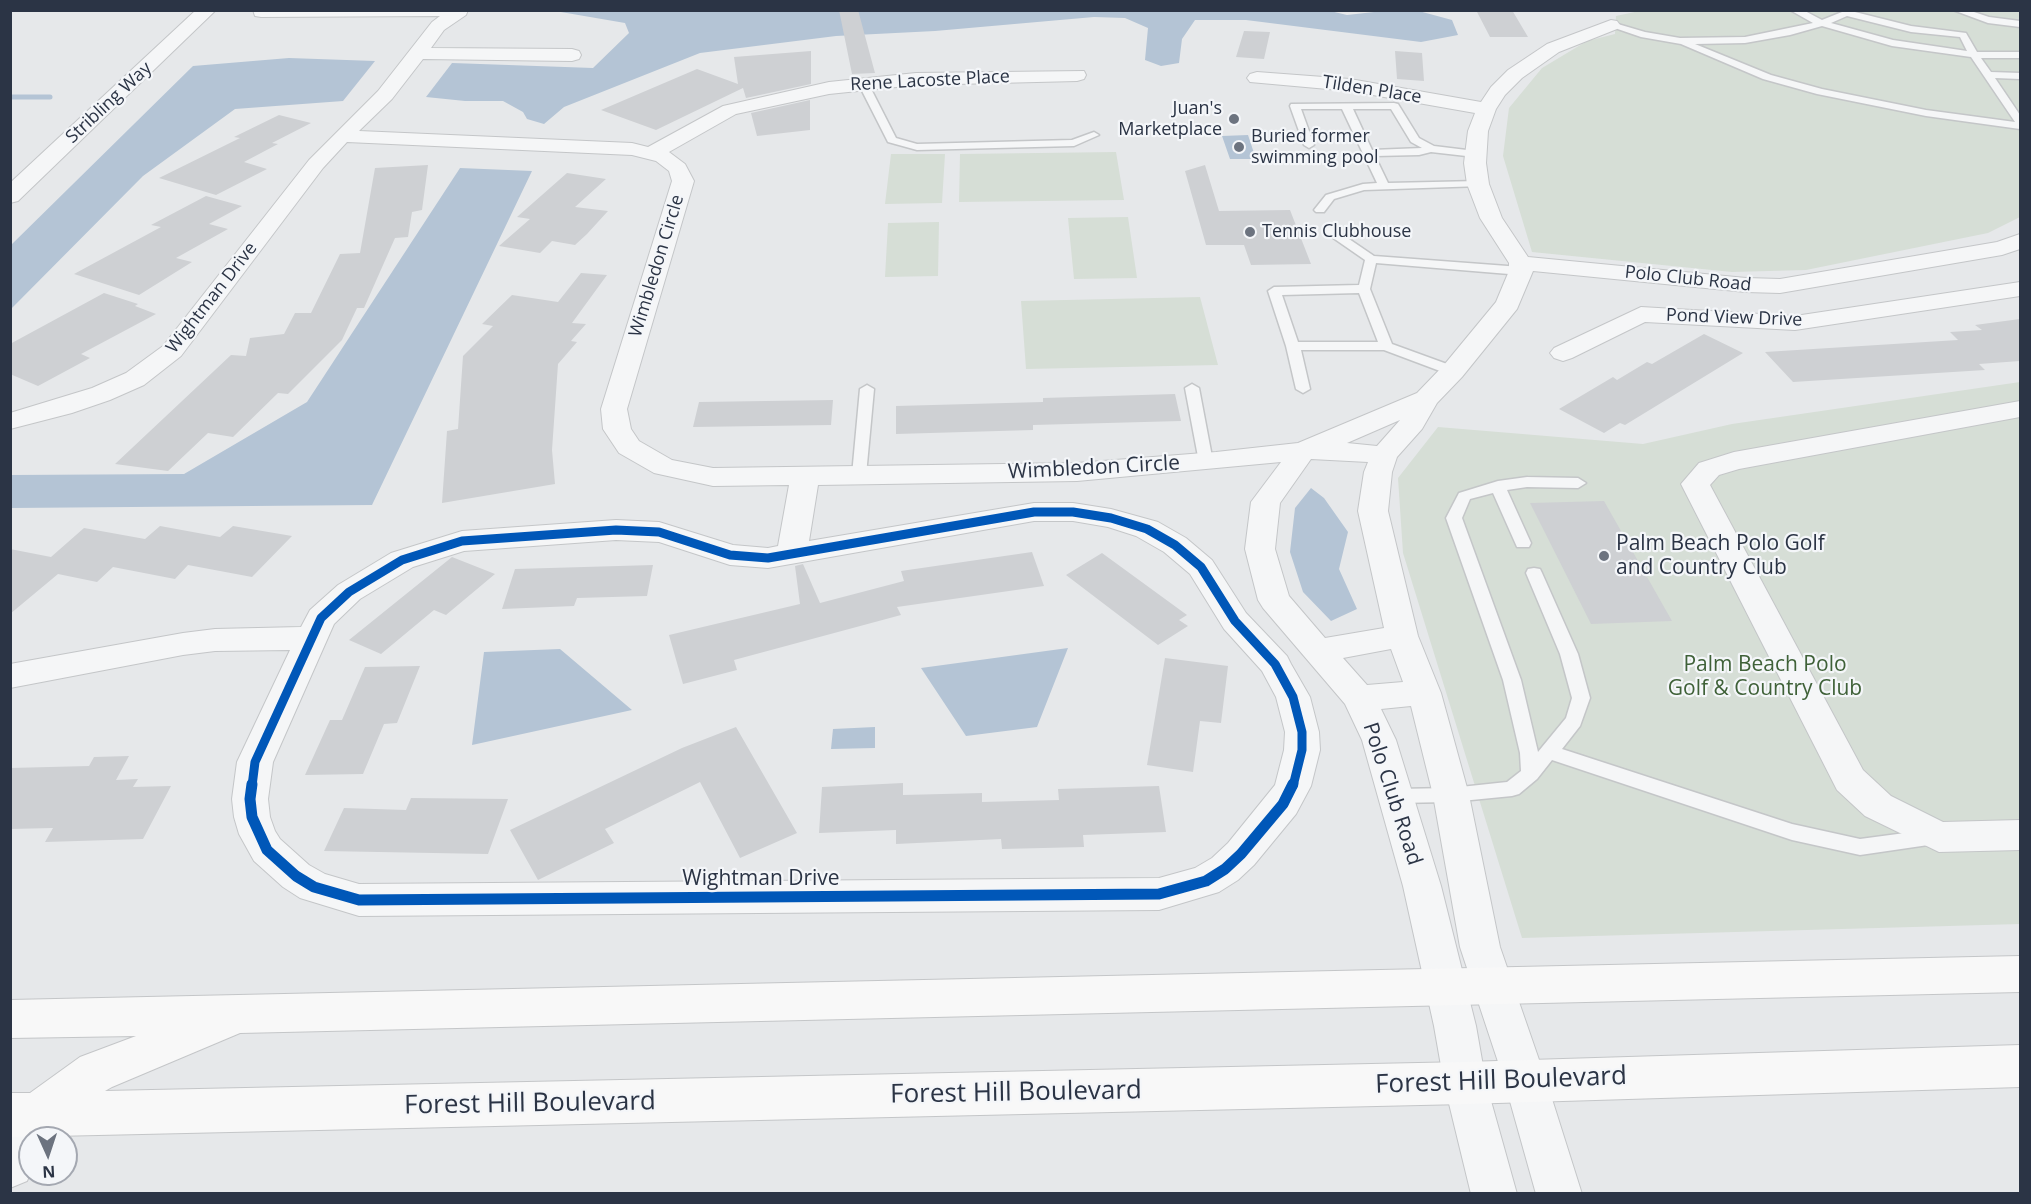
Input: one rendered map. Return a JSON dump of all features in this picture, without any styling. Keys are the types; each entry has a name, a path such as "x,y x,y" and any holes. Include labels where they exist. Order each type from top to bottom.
{"main road":[{"path":"10,1019 242,1013 1450,1006 1492,985 2020,974"},
{"path":"24,1115 96,1072 242,1013"},
{"name":"Forest Hill Boulevard","path":"24,1115 1465,1083 2020,1066"}],"street":[{"name":"Stribling Way","path":"10,196 207,10"},
{"path":"261,12 460,11"},
{"name":"Wightman Drive","path":"10,421 101,394 135,379 162,361 181,341 316,164 385,96 438,26 460,11"},
{"path":"1584,14 1611,25"},
{"path":"1559,1194 1525,1080 1480,947 1451,795 1424,693 1402,636 1373,511 1378,472 1384,455 1412,423 1426,399 1453,371 1508,304 1521,267 1491,218 1478,184 1475,154 1478,131 1486,109 1503,86 1537,58 1570,40 1611,25"},
{"path":"417,53 572,55"},
{"name":"Rene Lacoste Place","path":"652,153 730,110 829,88 916,79 1077,75"},
{"name":"Tilden Place","path":"1257,78 1350,85 1486,109"},
{"name":"Wimbledon Circle","path":"342,136 617,148 652,153 672,162 682,174 683,182 614,409 617,429 629,447 639,455 679,472 713,477 1077,472 1303,452 1348,451 1384,455"},
{"name":"Polo Club Road","path":"1521,267 1780,286 1973,254 2020,241"},
{"path":"1973,254 2020,284"},
{"name":"Pond View Drive","path":"1563,353 1641,314 1795,323 2020,289"},
{"path":"1303,452 1426,399"},
{"path":"2020,409 1734,461 1709,469 1695,484 1850,780 1878,806 1939,837 2020,835"},
{"name":"Polo Club Road","path":"1303,452 1266,502 1260,549 1274,600 1320,650 1359,698 1379,740 1422,886 1465,1083 1494,1194"},
{"path":"791,555 804,491 802,476"},
{"name":"Wightman Drive","path":"1034,512 1092,514 1147,529 1175,545 1201,567 1235,621 1280,672 1293,697 1302,732 1299,769 1293,786 1271,820 1225,869 1206,880 1159,894 359,900 314,887 296,876 267,850 252,817 251,781 255,762 321,618 334,604 383,569 422,552 462,541 638,530 679,537 730,555 768,558 791,555 1034,512"},
{"path":"1320,650 1402,636"},
{"path":"10,676 183,644 215,640 312,638"},
{"path":"1359,698 1424,693"},
{"path":"10,1165 24,1115"}],"lane":[{"path":"1794,10 1822,23 1892,43 1974,55 2020,56"},
{"path":"1957,10 1988,20 2020,24"},
{"path":"1611,25 1644,35 1680,41 1745,40 1822,23 1846,13 1911,29 1963,35 2020,124"},
{"path":"1680,41 1718,59 1767,77 1821,92 1926,113 2020,124"},
{"path":"1988,75 2020,76"},
{"path":"864,83 892,140 916,147 1074,143 1095,135"},
{"path":"2005,100 2020,100"},
{"path":"1309,145 1295,106 1394,105 1415,140 1431,149"},
{"path":"1346,106 1384,186"},
{"path":"1368,153 1419,152 1431,149 1475,154"},
{"path":"1320,210 1330,197 1363,187 1478,184"},
{"path":"1330,230 1371,259 1521,267"},
{"path":"1371,259 1364,289 1386,346"},
{"path":"1303,389 1293,346 1274,291 1364,289"},
{"path":"1293,346 1386,346 1453,371"},
{"path":"1192,388 1206,462"},
{"path":"859,475 867,389"},
{"path":"1530,774 1529,753 1512,680 1454,518 1464,496 1498,486 1527,482 1578,483"},
{"path":"1498,486 1523,543"},
{"path":"1396,796 1451,795 1512,789 1530,774 1574,721 1581,698 1569,654 1534,573"},
{"path":"1550,752 1792,832 1837,842 1860,847 1939,837"}],"green space":[{"path":"1644,10 2020,11 2020,217 1988,233 1806,270 1732,272 1532,252 1503,156 1509,108 1542,68 1587,41 1615,34 1616,16"},
{"path":"1116,152 1124,200 959,202 960,154"},
{"path":"891,154 945,154 942,203 885,204"},
{"path":"1128,217 1137,278 1074,279 1068,218"},
{"path":"939,222 938,276 885,277 888,223"},
{"path":"1200,297 1218,365 1026,369 1021,301"},
{"name":"Palm Beach Polo Golf & Country Club","path":"2020,382 2020,924 1522,938 1403,553 1398,478 1438,427 1643,444 1732,424"}],"water":[{"path":"1326,10 1347,15 1415,10 1452,20 1458,35 1421,42 1246,20 1195,20 1182,39 1179,63 1161,66 1145,60 1148,28 1125,18 1094,17 935,31 836,36 700,53 564,107 544,124 527,119 523,112 503,101 465,101 426,97 452,63 593,68 629,33 625,23 555,11"},
{"path":"289,58 375,61 343,101 235,109 143,176 11,309 11,245 193,66"},
{"name":"Buried former swimming pool","path":"1248,135 1256,159 1230,159 1222,136"},
{"path":"460,168 532,171 372,505 11,508 11,475 184,474 307,402"},
{"path":"1311,488 1324,498 1348,532 1339,569 1357,609 1331,621 1303,592 1290,552 1295,508"},
{"path":"1068,648 1037,727 966,736 921,668"},
{"path":"560,649 632,710 472,745 484,652"},
{"path":"875,727 875,748 831,749 833,729"}],"building":[{"path":"839,10 858,10 875,73 852,74"},
{"path":"1476,10 1512,10 1528,37 1490,37"},
{"path":"1244,31 1270,32 1264,59 1236,57"},
{"path":"811,51 811,84 746,98 743,88 656,130 601,110 697,69 738,84 734,57"},
{"path":"1395,51 1422,53 1424,81 1397,79"},
{"path":"810,100 810,130 757,136 751,113"},
{"path":"279,115 311,123 272,143 278,144 244,162 267,169 216,195 159,178 240,138 234,137"},
{"path":"428,165 422,210 412,212 408,237 395,238 364,308 357,308 342,340 288,394 278,393 233,437 208,433 168,471 115,464 231,355 246,356 250,338 284,334 295,313 311,313 340,254 360,253 375,168"},
{"name":"Tennis Clubhouse","path":"1205,165 1219,211 1290,210 1311,264 1251,265 1244,245 1206,245 1185,171"},
{"path":"567,173 606,179 575,207 608,211 587,234 575,245 552,241 540,253 499,246 530,219 517,217"},
{"path":"206,196 242,206 209,224 228,229 176,258 192,262 139,295 74,274 161,227 151,225"},
{"path":"581,273 607,275 572,323 586,324 571,341 577,342 558,364 552,450 555,484 442,503 447,431 458,429 463,356 493,326 482,324 512,295 558,302"},
{"path":"104,293 138,304 135,306 156,314 81,354 90,358 38,386 10,374 10,344"},
{"path":"2020,319 2020,361 1979,364 1985,370 1793,382 1765,352 1958,340 1950,332 1982,330 1975,325"},
{"path":"1704,334 1743,353 1625,425 1620,423 1604,433 1559,409 1613,377 1617,380 1647,362 1652,364"},
{"path":"1175,394 1181,421 1033,425 1033,430 896,434 896,406 1043,402 1043,398"},
{"path":"833,400 831,425 693,427 699,402"},
{"path":"1604,501 1672,621 1591,624 1530,503"},
{"path":"160,526 220,537 233,526 292,536 252,577 188,565 175,579 113,567 97,582 58,574 10,614 10,549 51,557 84,528 145,539"},
{"path":"1032,552 1044,586 897,607 901,615 734,660 737,670 683,684 669,635 800,604 795,566 803,564 820,603 904,581 901,571"},
{"path":"1102,553 1187,615 1179,620 1188,626 1158,645 1066,575"},
{"path":"452,557 495,574 446,615 434,610 381,654 349,640"},
{"path":"653,565 647,596 577,598 574,606 502,609 515,569"},
{"path":"1165,658 1228,666 1221,723 1200,721 1193,772 1147,765"},
{"path":"420,666 397,723 384,724 363,774 305,775 330,720 342,720 365,667"},
{"path":"736,727 797,833 740,858 700,782 605,829 614,843 538,880 510,830 682,748"},
{"path":"129,756 116,780 138,779 133,787 171,786 143,839 45,842 53,828 10,829 10,768 89,766 94,757"},
{"path":"903,783 903,795 982,793 982,802 1059,800 1058,789 1159,786 1166,832 1083,835 1084,847 1002,849 1001,839 896,844 896,830 819,833 822,787"},
{"path":"411,798 508,799 488,854 324,851 344,808 406,810"}],"waterway":[{"path":"10,97 50,97"}],"cycle path":[{"path":"1034,512 1073,512 1111,518 1147,529 1175,545 1201,567 1235,621 1275,664 1293,697 1302,732 1302,750 1293,786 1283,804 1241,854 1225,869 1206,881 1159,894 359,900 314,887 296,876 267,850 258,834 252,817 250,799 255,762 321,618 349,592 402,560 462,541 616,530 659,532 730,555 768,558 1034,512"}],"place":[{"name":"Juan's Marketplace","path":"1234,119"},
{"name":"Buried former swimming pool","path":"1239,147"},
{"name":"Tennis Clubhouse","path":"1250,232"},
{"name":"Palm Beach Polo Golf and Country Club","path":"1604,556"}]}
